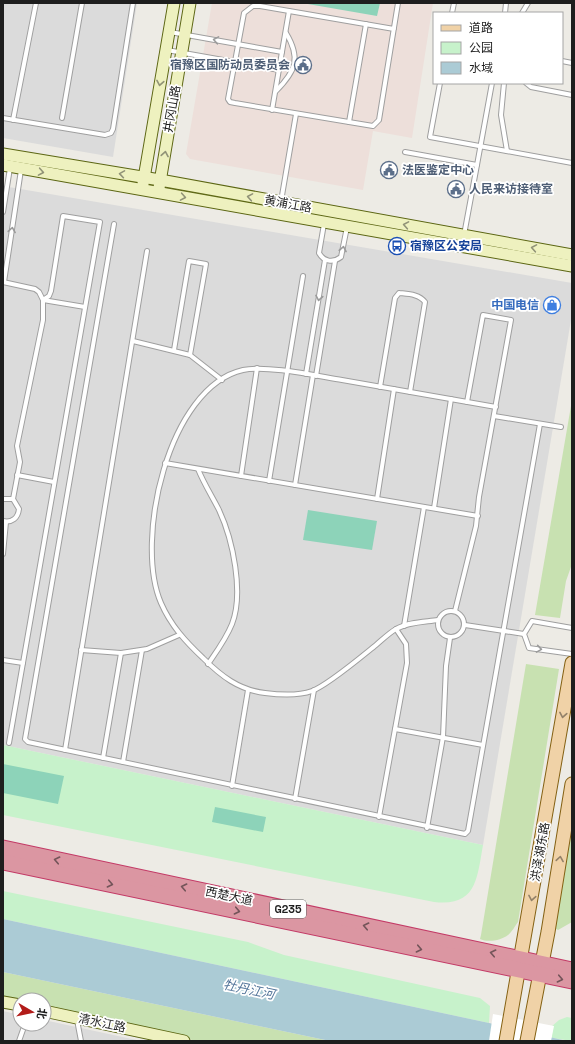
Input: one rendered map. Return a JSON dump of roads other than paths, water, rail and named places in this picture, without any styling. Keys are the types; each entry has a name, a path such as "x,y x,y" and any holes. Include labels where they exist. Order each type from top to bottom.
{"highway":[{"name":"西楚大道","path":"3,848 520,964 541,969 572,981"},
{"name":"西楚大道","path":"3,862 520,964"},
{"name":"西楚大道","path":"541,969 572,970"}],"main road":[{"name":"洪泽湖东路","path":"506,1041 572,663"},
{"name":"洪泽湖东路","path":"527,1041 541,969 572,784"}],"street":[{"name":"井冈山路","path":"142,189 174,3"},
{"name":"井冈山路","path":"158,192 190,3"},
{"name":"黄浦江路","path":"12,161 160,180 280,208 324,221 347,225 572,255"},
{"name":"黄浦江路","path":"12,161 158,192 280,208 464,241 572,266"},
{"name":"清水江路","path":"52,1013 184,1041"}],"lane":[{"path":"13,120 36,3"},
{"path":"62,118 82,3"},
{"path":"3,118 105,135 110,133 113,128 133,3"},
{"path":"394,29 289,11 266,5 253,6 244,13 228,99 230,102 272,110 373,126 379,120 394,29 398,3"},
{"path":"523,12 528,3"},
{"path":"272,110 289,11"},
{"path":"349,122 366,24"},
{"path":"169,32 282,52"},
{"path":"276,91 292,72 294,62 295,52 286,32"},
{"path":"166,50 279,70"},
{"path":"440,84 430,137 572,163"},
{"path":"464,241 492,84"},
{"path":"504,84 501,116 507,151"},
{"path":"527,84 531,87 572,95"},
{"path":"280,208 296,114"},
{"path":"405,152 477,164"},
{"path":"3,212 12,161"},
{"path":"3,554 4,521 14,520 18,514 18,506 13,499 20,462 17,446 41,332 43,300 39,292 35,289 3,282 12,161"},
{"path":"9,743 100,222 63,216 51,291 49,296 43,300"},
{"path":"324,221 319,254 325,260 335,261"},
{"path":"114,224 25,739 28,742 427,828 462,835 465,834 468,831 540,424"},
{"path":"295,485 335,261 342,255 347,225"},
{"path":"65,750 148,251"},
{"path":"306,374 325,260"},
{"path":"174,350 189,261 206,264 190,355"},
{"path":"269,481 303,276"},
{"path":"380,387 395,298 399,294 405,294 422,298 425,302 410,392"},
{"path":"43,300 85,307"},
{"path":"455,611 478,516 479,497 511,320 483,315 467,402"},
{"path":"132,342 174,350 190,355 222,380"},
{"path":"241,476 257,368"},
{"path":"438,620 404,626 396,629 314,690 292,694 248,690 231,682 208,664 179,635 160,602 152,565 153,522 158,488 165,463 179,431 192,410 208,391 222,380 241,370 257,368 314,375 496,407"},
{"path":"377,499 394,389"},
{"path":"434,508 451,399"},
{"path":"494,416 561,427"},
{"path":"165,463 478,516"},
{"path":"198,469 203,482 219,510 226,528 235,567 237,594 232,623 223,643 208,664"},
{"path":"17,475 54,482"},
{"path":"3,499 13,499"},
{"path":"404,626 424,507"},
{"path":"455,611 462,615 465,625 461,634 450,638 442,634 438,625 438,620 443,613 455,611"},
{"path":"524,634 532,621 572,628"},
{"path":"465,625 524,634"},
{"path":"379,817 407,663 406,644 396,629"},
{"path":"524,634 529,648 572,654"},
{"path":"81,650 121,653 147,650 179,635"},
{"path":"427,828 443,738 446,666 450,638"},
{"path":"123,762 142,650"},
{"path":"103,758 121,653"},
{"path":"3,660 23,663"},
{"path":"232,786 248,690"},
{"path":"295,799 314,690"},
{"path":"395,729 483,745"},
{"path":"77,1018 81,1041"}],"water":[{"name":"牡丹江河","path":"3,919 567,1041 330,1041 3,972"}],"place":[{"name":"宿豫区国防动员委员会","path":"303,65"},
{"name":"法医鉴定中心","path":"389,170"},
{"name":"人民来访接待室","path":"456,189"},
{"name":"宿豫区公安局","path":"397,246"},
{"name":"中国电信","path":"552,305"}]}
